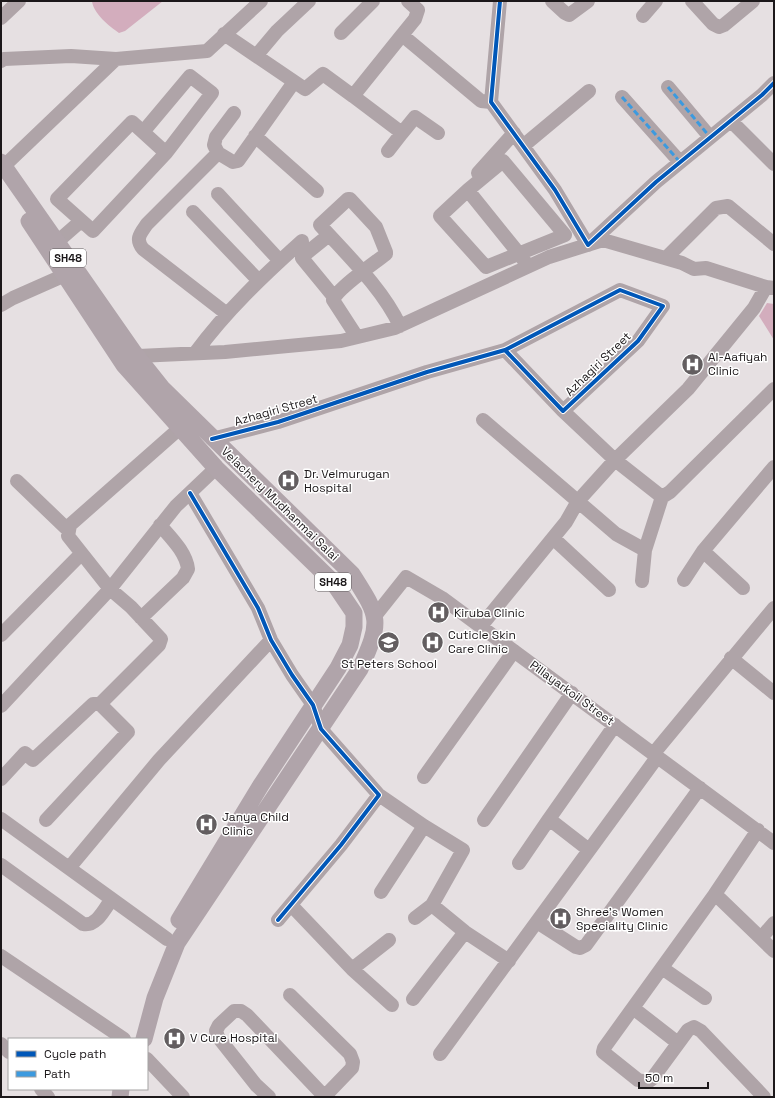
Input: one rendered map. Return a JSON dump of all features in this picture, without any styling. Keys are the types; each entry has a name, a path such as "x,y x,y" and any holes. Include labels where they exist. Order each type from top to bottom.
{"main road":[{"name":"Velachery Mudhanmai Salai","path":"2,169 57,242 162,388 212,439 352,574 370,602 375,616 376,624 370,646 360,669 177,944 155,998 144,1038"},
{"name":"Velachery Mudhanmai Salai","path":"2,169 65,275 124,365 216,468 333,582 348,601 354,613 354,627 350,645 261,785 167,940 145,994 134,1038"}],"street":[{"path":"1,18 19,1"},
{"path":"1,61 4,59 71,56 116,59 207,51 260,1"},
{"path":"256,56 277,31 309,1"},
{"path":"341,34 373,1"},
{"path":"353,96 417,15 418,10 408,1"},
{"path":"500,1 491,102 555,190 588,245"},
{"path":"552,1 565,13 569,14 588,1"},
{"path":"643,16 656,1"},
{"path":"692,1 713,24 719,27 724,25 753,1"},
{"path":"224,34 305,89 322,74 402,133"},
{"path":"402,35 481,101 491,102"},
{"path":"2,169 116,59"},
{"path":"143,132 190,76 212,93 166,153 93,231 58,199 132,122 166,153"},
{"path":"234,113 216,137 214,145 218,153 232,162 238,162 294,82"},
{"path":"668,87 710,138"},
{"path":"588,245 656,182 772,89"},
{"path":"523,146 588,91"},
{"path":"622,97 680,162"},
{"path":"388,151 415,117 438,133"},
{"path":"731,121 774,164"},
{"path":"481,626 566,522 578,501 615,460 688,389 770,288 706,268 694,269 682,262 603,240 548,256 486,267 440,216 465,190 514,133"},
{"path":"256,136 317,191"},
{"path":"218,153 147,224 138,237 139,243 144,249 227,314"},
{"path":"465,190 503,161 565,236 573,249"},
{"path":"465,190 524,260"},
{"path":"218,194 280,261"},
{"path":"334,297 362,273 386,252 376,227 350,199 346,200 320,225 328,235 362,273 391,307 400,326"},
{"path":"666,258 716,208 728,206 774,244"},
{"path":"193,212 259,281"},
{"path":"57,242 81,221"},
{"path":"328,235 302,258 334,297 333,300 357,337"},
{"path":"138,356 196,352 225,352 341,341 400,326 524,260 565,236"},
{"path":"196,352 227,314 259,281 302,241"},
{"path":"1,305 13,298 65,275"},
{"name":"Azhagiri Street","path":"212,439 278,422 427,372 506,350 620,290 663,306 638,341 563,411 506,350"},
{"path":"642,581 645,550 662,497 670,492 721,444 774,389"},
{"path":"563,411 615,460 662,497"},
{"path":"482,420 616,534 645,550"},
{"path":"1,779 25,753 33,760 93,704 100,704 159,645 161,639 110,589 68,536 68,530 70,525 180,428"},
{"path":"684,580 703,552 774,467"},
{"path":"1,706 110,589 160,525 216,468"},
{"path":"17,480 68,530"},
{"path":"190,493 258,608 271,640 292,675 313,705 321,729 379,795 424,826 463,850 432,905 415,918"},
{"path":"141,618 182,578 190,576 187,562 183,554 160,525"},
{"path":"553,538 609,590"},
{"path":"703,552 744,588"},
{"path":"1,635 81,554"},
{"name":"Pillayarkoil Street","path":"375,616 406,577 442,598 481,626 656,754 774,843"},
{"path":"440,1054 589,850 656,754 731,658 774,608"},
{"path":"69,868 158,760 271,640"},
{"path":"424,777 514,651"},
{"path":"731,658 774,693"},
{"path":"484,820 572,693"},
{"path":"46,820 128,732 100,704"},
{"path":"519,863 615,724"},
{"path":"537,922 576,947 583,947 586,945 700,788"},
{"path":"278,920 341,845 379,795"},
{"path":"1,819 167,940"},
{"path":"549,819 589,850"},
{"path":"381,892 424,826"},
{"path":"758,830 715,894 604,1048 603,1052 638,1080 648,1082 652,1079 688,1030 691,1027 698,1028 764,1097"},
{"path":"1,865 83,924 88,925 94,923 111,900"},
{"path":"715,894 774,951"},
{"path":"291,905 352,969 392,1005"},
{"path":"432,905 465,932 509,961"},
{"path":"761,938 774,923"},
{"path":"413,999 465,932"},
{"path":"352,969 389,940"},
{"path":"1,956 116,1036"},
{"path":"662,968 705,998"},
{"path":"268,1097 256,1085 218,1037 216,1031 219,1025 234,1011 241,1011 247,1015 325,1097 352,1068 353,1062 350,1054 290,995"},
{"path":"633,1008 678,1042"},
{"path":"148,1060 183,1097"}],"shaded area":[{"path":"92,1 163,1 125,31 119,33 98,15"},
{"path":"767,303 774,304 774,340 759,316"}],"marked path":[{"path":"668,87 710,137"},
{"path":"622,97 680,162"}],"cycle path":[{"path":"500,1 491,102 555,190 588,245 656,182 762,95 774,83"},
{"path":"212,439 278,422 427,372 505,350 620,290 663,306 638,341 563,411 505,350"},
{"path":"190,493 258,608 271,640 292,675 313,705 321,729 379,795 341,845 278,920"}],"place":[{"name":"Al-Aafiyah Clinic","path":"692,364"},
{"name":"Dr. Velmurugan Hospital","path":"289,481"},
{"name":"Kiruba Clinic","path":"438,613"},
{"name":"Cuticle Skin Care Clinic","path":"433,642"},
{"name":"St Peters School","path":"389,643"},
{"name":"Janya Child Clinic","path":"207,824"},
{"name":"Shree's Women Speciality Clinic","path":"561,919"},
{"name":"V Cure Hospital","path":"175,1038"}]}
